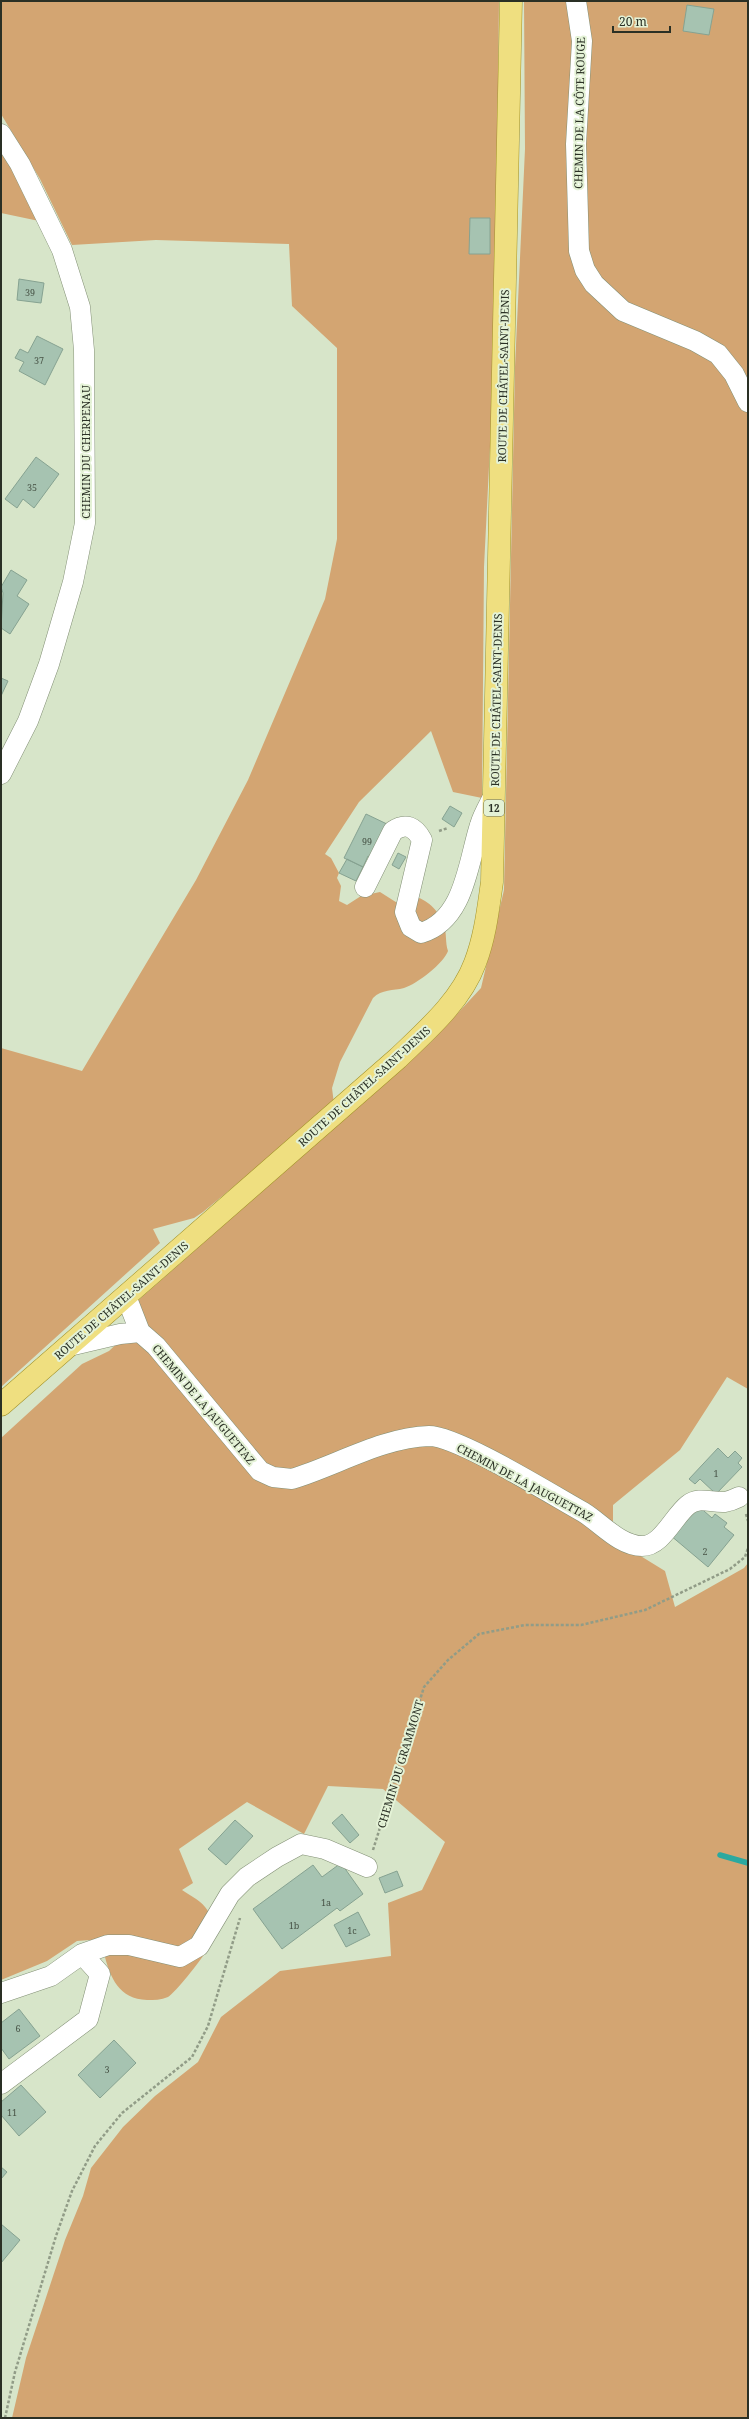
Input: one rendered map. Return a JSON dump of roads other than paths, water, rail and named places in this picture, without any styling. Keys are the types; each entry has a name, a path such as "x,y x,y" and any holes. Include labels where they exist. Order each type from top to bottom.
{"main road":[{"name":"ROUTE DE CHÂTEL-SAINT-DENIS","path":"1,1405 398,1058 428,1030 457,994 475,964 486,924 492,882 511,1"}],"street":[{"name":"CHEMIN DE LA CÔTE ROUGE","path":"576,1 582,41 576,144 579,251 585,270 594,284 623,311 695,341 718,354 734,374 748,402"},
{"name":"CHEMIN DU CHERPENAU","path":"1,134 20,164 62,250 80,308 84,350 85,523 73,582 49,664 28,721 3,764"},
{"path":"365,887 393,831 400,827 407,826 415,829 422,840 405,912 412,927 421,933 433,929 447,916 462,889 480,824 494,795"},
{"path":"69,1346 120,1334 140,1332 126,1296"},
{"name":"CHEMIN DE LA JAUGUETTAZ","path":"140,1332 156,1346 260,1471 273,1477 292,1479 400,1440 431,1436 464,1447 543,1489 596,1520 628,1545 643,1546 651,1544 660,1537 673,1520 688,1505 698,1499 725,1502 739,1497"},
{"path":"1,1993 51,1976 82,1954 108,1945 129,1945 180,1956 199,1946 230,1894 247,1877 277,1857 301,1844 325,1849 367,1867"},
{"path":"1,2084 88,2019 100,1974 82,1954"}],"waterway":[{"path":"720,1855 748,1863"}]}
